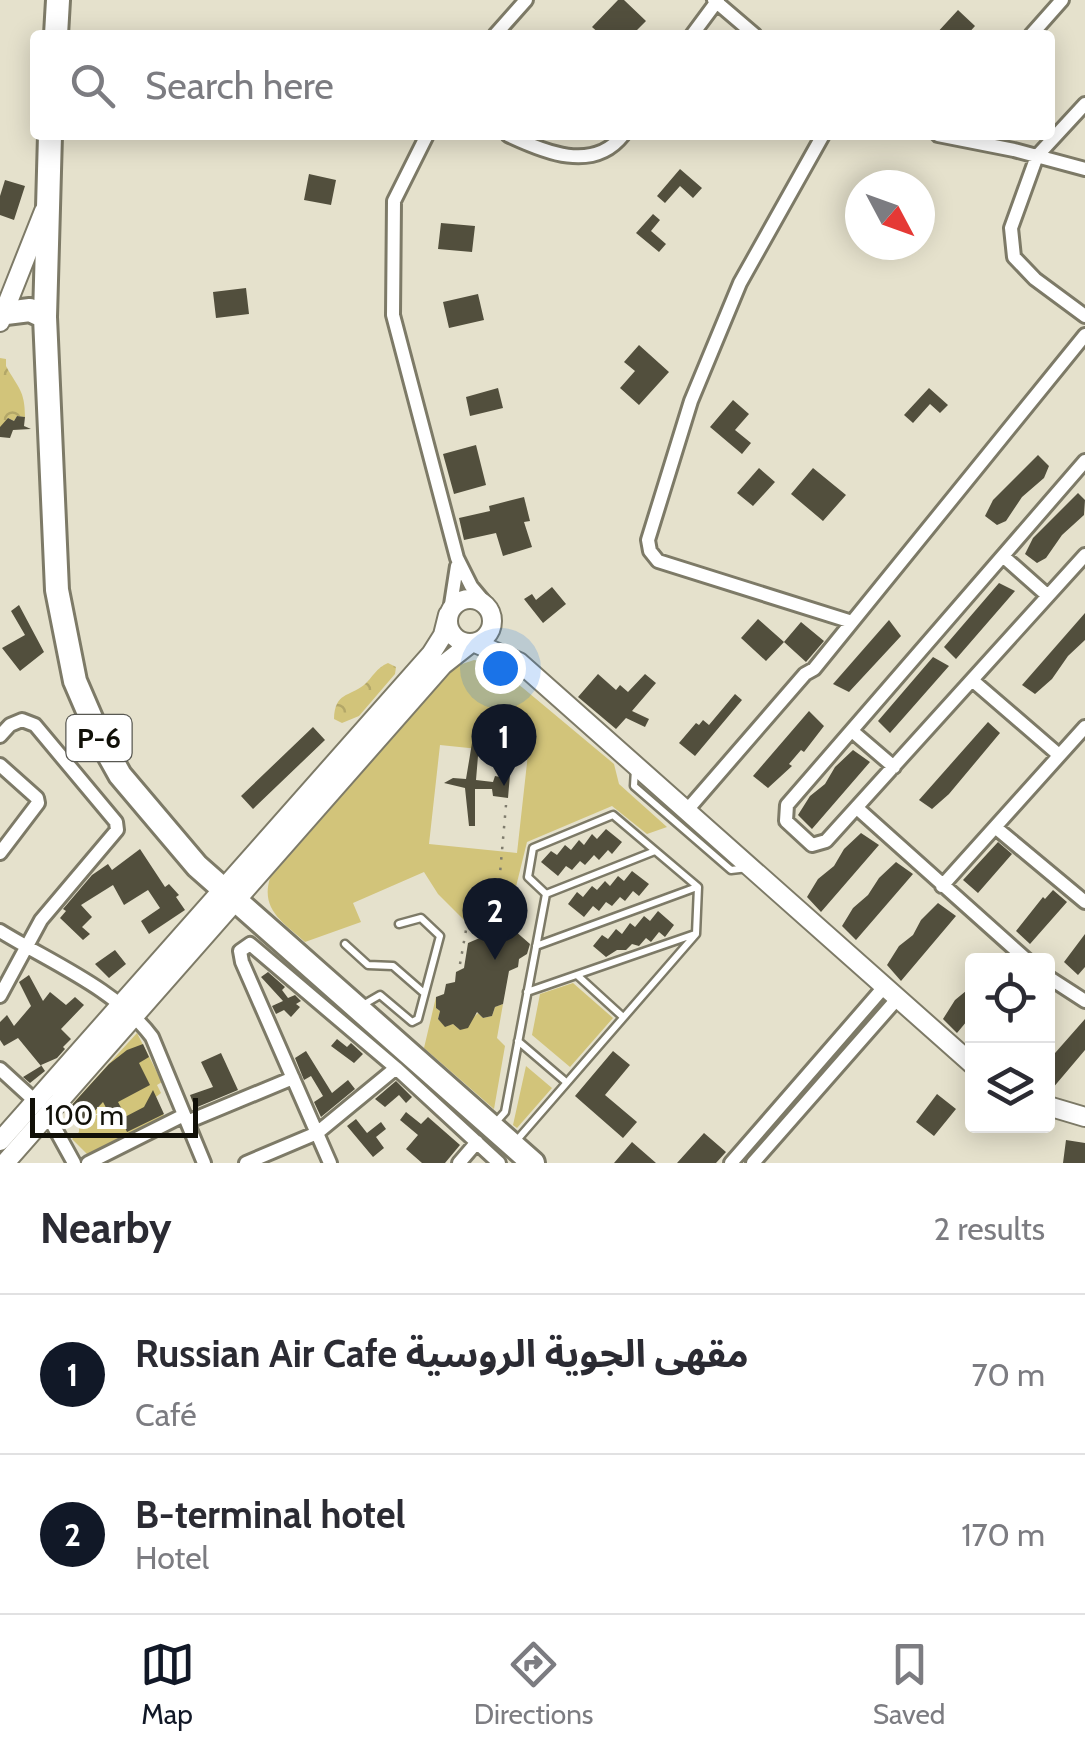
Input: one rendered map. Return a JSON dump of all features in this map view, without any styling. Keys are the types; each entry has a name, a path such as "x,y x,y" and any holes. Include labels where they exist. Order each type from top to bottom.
{"highway":[{"path":"56,30 58,0"},
{"name":"P-6","path":"50,140 45,317 57,590 75,681 100,739 120,775 196,866 356,1010 506,1154 533,1163"},
{"path":"3,318 30,310 45,317"}],"street":[{"path":"499,30 526,0"},
{"path":"1035,30 1062,0"},
{"path":"696,30 716,1 749,30"},
{"path":"1055,136 1085,104"},
{"path":"228,896 430,654 443,635 449,613 458,577 457,558 393,314 394,201 424,140"},
{"path":"523,140 574,157 595,156 616,140"},
{"path":"820,140 740,282 691,400 648,540 658,561 852,622"},
{"path":"964,140 1085,170"},
{"path":"1052,140 1037,156 1011,228 1014,257 1035,279 1085,316"},
{"path":"3,318 46,204"},
{"path":"688,810 852,622 1085,335"},
{"path":"1085,462 1080,478 1004,556 787,805 786,821 812,845 826,841 1085,555"},
{"path":"1004,556 1048,596"},
{"path":"457,558 519,662"},
{"path":"488,608 468,598 456,604 449,613 452,635 496,649 519,662 965,1058"},
{"path":"5,1163 41,1108 228,896 443,665 490,631 488,608"},
{"path":"972,680 1060,755"},
{"path":"0,736 10,725 22,720 35,725 116,822 117,830 42,920 0,996"},
{"path":"942,886 1085,727"},
{"path":"852,731 894,767"},
{"path":"0,765 38,803 36,811 0,853"},
{"path":"858,808 1020,953"},
{"path":"995,827 1085,902"},
{"path":"0,932 126,1011 152,1037 204,1163"},
{"path":"330,1163 242,962 240,951 250,944 396,1068 485,1134 458,1163"},
{"path":"1055,982 1085,1001"},
{"path":"730,1163 890,993"},
{"path":"752,1163 890,993"},
{"path":"246,1163 317,1133 396,1068"},
{"path":"0,1069 41,1108 74,1163"},
{"path":"88,1163 186,1118 293,1078"},
{"path":"1,1138 41,1108"},
{"path":"1055,1108 1085,1117"}],"lane":[{"path":"636,763 634,786 730,870 754,867"},
{"path":"546,894 528,877 533,848 613,815 698,887"},
{"path":"546,894 656,851"},
{"path":"506,1154 696,934 698,887"},
{"path":"536,946 698,887"},
{"path":"485,1134 505,1112 546,894"},
{"path":"356,1010 380,994 416,1022 440,936 421,918 399,924"},
{"path":"527,992 696,934"},
{"path":"345,944 368,965 393,966 424,993"},
{"path":"577,975 623,1016"},
{"path":"517,1040 566,1082"}],"path":[{"path":"460,964 466,930 496,919 506,805"}],"green space":[{"path":"0,358 6,359 25,408 25,417 17,416 14,421 8,418 3,427 0,427"},
{"path":"474,660 493,663 614,764 619,784 667,827 647,834 612,806 527,842 510,911 469,925 438,894 424,872 353,903 361,922 305,942 271,907 270,878 456,666","holes":["440,745 528,754 517,853 429,844"]},
{"path":"388,663 396,667 395,674 359,716 342,723 334,719 340,700"},
{"path":"573,983 613,1018 570,1067 532,1035 540,994"},
{"path":"436,997 438,1019 445,1026 453,1024 460,1030 478,1013 483,1018 492,1016 495,1007 503,1004 497,1038 505,1046 494,1109 424,1048"},
{"path":"137,1033 162,1082 157,1085 161,1093 156,1097 164,1116 88,1155 72,1139 79,1132 79,1123 66,1111"},
{"path":"526,1066 552,1088 517,1128 513,1125"}],"building":[{"path":"618,0 624,0 646,21 637,30 592,27"},
{"path":"958,10 975,26 971,30 940,30"},
{"path":"680,169 702,188 693,198 680,186 665,203 657,196"},
{"path":"309,174 336,180 331,205 304,200"},
{"path":"5,180 25,186 14,220 0,215"},
{"path":"653,214 660,220 651,231 666,244 659,252 636,233"},
{"path":"441,223 475,226 472,252 438,249"},
{"path":"246,288 249,314 216,318 213,292"},
{"path":"478,294 484,320 449,328 443,302"},
{"path":"639,345 669,372 639,405 620,388 635,371 624,362"},
{"path":"498,388 503,408 470,416 466,397"},
{"path":"929,388 948,405 940,413 930,404 913,423 904,415"},
{"path":"733,400 749,414 735,430 751,443 742,454 710,427"},
{"path":"17,416 25,417 24,426 31,429 13,430 10,438 0,437 0,427 8,418 14,421"},
{"path":"476,445 486,485 454,494 443,454"},
{"path":"1038,455 1049,466 1044,478 1022,497 1006,521 997,525 985,516 993,500"},
{"path":"759,468 775,482 753,506 737,493"},
{"path":"813,468 846,495 823,521 791,494"},
{"path":"1078,493 1085,500 1084,515 1037,563 1025,554 1033,538"},
{"path":"524,497 530,521 524,522 532,547 503,556 496,533 464,540 459,518"},
{"path":"999,583 1015,591 956,659 944,647"},
{"path":"552,587 566,604 543,623 524,599 532,594 536,600"},
{"path":"19,605 44,652 20,671 2,648 25,635 11,611"},
{"path":"1085,613 1085,640 1052,679 1035,694 1022,685"},
{"path":"758,619 784,642 766,661 741,638"},
{"path":"889,620 901,636 849,692 833,684"},
{"path":"801,622 824,641 806,662 784,642"},
{"path":"933,657 949,666 890,733 878,721"},
{"path":"598,674 616,690 620,685 628,692 645,674 656,683 632,711 649,719 645,727 626,718 616,729 578,697"},
{"path":"735,694 742,700 695,756 679,743 696,723 699,725 703,720 709,725"},
{"path":"809,711 824,726 789,764 792,766 768,788 753,776"},
{"path":"988,722 1000,733 949,794 932,809 919,800"},
{"path":"313,727 325,740 253,809 241,796"},
{"path":"472,743 479,744 476,780 493,782 500,773 510,774 508,798 493,796 492,789 475,789 475,826 469,826 465,788 444,783 453,778 466,779"},
{"path":"853,750 870,762 812,829 798,815 810,796"},
{"path":"606,829 622,842 612,854 608,850 599,860 594,855 585,865 580,861 572,870 566,866 558,876 541,862 551,851 557,855 565,845 571,850 579,840 584,845 592,834 597,839"},
{"path":"861,833 879,845 821,912 807,897 818,879"},
{"path":"998,842 1012,854 978,893 963,880"},
{"path":"140,849 165,887 169,884 179,895 176,897 185,910 149,934 141,921 160,908 148,890 124,905 113,885 81,905 92,917 82,927 90,934 83,940 60,918 66,911 63,909 92,875 108,864 112,870"},
{"path":"896,862 913,874 856,940 842,926 853,908"},
{"path":"632,871 649,884 639,896 633,891 625,901 620,897 612,906 606,902 599,911 593,906 584,917 568,904 577,892 583,897 592,886 597,890 605,881 610,886 618,876 624,881"},
{"path":"1053,890 1067,902 1030,944 1016,931"},
{"path":"938,903 956,916 901,981 887,965"},
{"path":"658,911 674,925 665,937 659,932 651,942 646,938 639,946 632,944 606,957 593,946 602,935 608,939 616,929 622,934 630,923 635,927 644,916 650,921"},
{"path":"505,922 530,944 518,967 509,971 503,1004 495,1007 492,1016 483,1018 477,1012 468,1028 460,1030 453,1024 445,1027 438,1019 436,997 444,994 446,984 455,982 456,972 464,968 468,943 482,937 485,929"},
{"path":"1085,934 1085,967 1078,975 1064,962"},
{"path":"115,950 126,964 109,978 95,964"},
{"path":"268,972 285,987 282,990 288,998 295,995 301,1001 291,1017 284,1010 276,1014 272,1006 283,1001 261,977"},
{"path":"29,975 43,1001 50,992 66,1005 75,997 84,1005 61,1029 71,1039 65,1049 57,1058 41,1065 45,1071 30,1083 23,1077 41,1066 18,1038 4,1046 0,1040 0,1022 7,1015 14,1026 31,1006 19,982"},
{"path":"965,992 965,1023 957,1033 943,1019"},
{"path":"1085,1019 1085,1050 1055,1085 1055,1053"},
{"path":"337,1039 347,1047 351,1043 363,1054 354,1063 331,1046"},
{"path":"143,1044 149,1057 139,1063 150,1085 118,1102 125,1115 113,1121 103,1102 85,1121 70,1107 109,1064"},
{"path":"306,1051 332,1093 348,1080 355,1089 321,1117 314,1102 323,1096 311,1076 304,1080 295,1058"},
{"path":"613,1051 630,1065 605,1095 637,1122 623,1138 575,1096"},
{"path":"221,1053 238,1090 195,1108 190,1095 213,1087 201,1062"},
{"path":"396,1081 412,1097 406,1103 399,1095 385,1107 375,1099"},
{"path":"153,1090 164,1114 127,1132 121,1119 144,1107"},
{"path":"937,1094 956,1109 934,1136 916,1122"},
{"path":"406,1112 421,1124 428,1117 460,1145 445,1163 422,1163 406,1149 418,1135 400,1120"},
{"path":"356,1119 367,1133 381,1122 386,1129 376,1137 384,1148 373,1157 347,1126"},
{"path":"704,1133 726,1152 716,1163 677,1163"},
{"path":"1066,1140 1085,1143 1085,1163 1063,1163"},
{"path":"632,1142 656,1163 614,1163"}],"place":[{"name":"Russian Air Cafe مقهى الجوية الروسية","path":"504,786"},
{"name":"B-terminal hotel","path":"495,960"}]}
